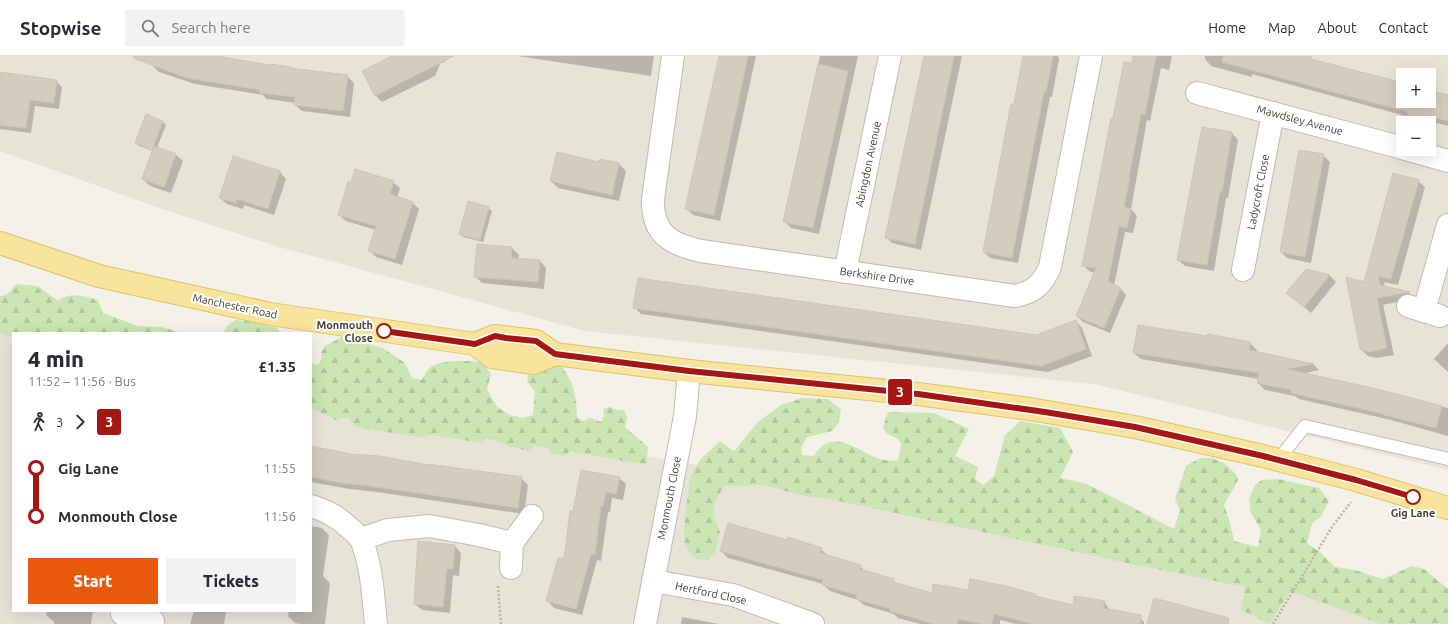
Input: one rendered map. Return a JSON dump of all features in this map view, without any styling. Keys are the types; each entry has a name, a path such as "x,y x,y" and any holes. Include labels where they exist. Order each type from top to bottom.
{"main road":[{"name":"Manchester Road","path":"0,244 99,276 212,302 307,320 475,344 492,357 534,363 555,354 689,371 918,394 1030,409 1135,427 1278,460 1356,480 1448,508"}],"street":[{"name":"Berkshire Drive","path":"673,56 653,199 655,222 673,243 686,248 701,251 1014,296 1027,293 1038,286 1045,277 1052,257 1091,56"},
{"name":"Abingdon Avenue","path":"845,272 890,56"},
{"name":"Mawdsley Avenue","path":"1198,92 1396,147"},
{"name":"Ladycroft Close","path":"1243,270 1273,113"},
{"name":"Mawdsley Avenue","path":"1430,156 1448,161"},
{"path":"1424,311 1448,225"},
{"name":"Monmouth Close","path":"645,624 685,416 689,371"},
{"path":"312,506 323,509 339,518 361,539 367,554 371,571 376,624"},
{"path":"511,568 512,543 532,516"},
{"path":"361,539 388,530 429,526 479,535 512,543"},
{"name":"Hertford Close","path":"653,581 733,595 813,624"},
{"path":"122,616 153,621"}],"lane":[{"path":"1278,460 1305,426 1448,459"}],"path":[{"path":"1272,624 1332,527 1352,501 1356,480"},
{"path":"501,624 497,575 511,568"}],"shaded area":[{"path":"0,56 1448,56 1448,470 1094,384 585,331 276,246 165,210 0,151"},
{"path":"0,328 12,333 12,612 312,612 312,397 764,477 1284,583 1407,624 0,624"}],"green space":[{"path":"16,284 38,286 58,301 67,296 73,295 93,298 98,300 103,313 138,326 161,327 178,332 12,332 12,337 0,333 0,296 7,294"},
{"path":"235,320 246,321 277,328 279,332 224,332 227,326"},
{"path":"342,337 383,348 405,363 412,378 422,380 428,370 436,364 456,361 482,362 491,374 487,389 497,407 510,415 523,418 533,415 535,391 527,382 530,369 559,364 571,382 575,396 577,418 584,421 590,418 601,422 604,416 603,409 609,407 617,410 624,410 627,417 625,427 648,447 646,465 570,451 564,456 551,453 548,448 534,446 528,451 487,438 481,443 433,435 418,437 355,427 349,417 336,420 312,408 312,363 318,365 322,358 321,353 325,346"},
{"path":"802,398 828,399 841,409 839,422 832,431 807,437 801,448 802,455 814,456 821,447 829,443 837,442 845,443 879,459 898,461 901,444 897,438 887,434 883,427 888,412 934,413 969,429 955,456 978,467 975,479 983,485 994,476 1005,435 1021,421 1060,428 1073,452 1060,478 1087,484 1174,529 1180,510 1175,499 1186,466 1200,458 1211,458 1224,463 1236,474 1238,480 1224,505 1234,541 1258,547 1261,530 1251,513 1249,499 1255,485 1262,480 1278,479 1319,488 1329,501 1321,516 1312,524 1307,543 1322,554 1335,567 1355,570 1383,579 1412,566 1424,569 1448,589 1448,624 1381,624 1290,591 1270,624 1241,610 1245,587 825,498 807,497 764,485 724,486 715,501 713,515 720,532 715,552 707,560 697,559 689,553 684,540 685,517 690,478 699,461 720,441 734,451 758,422 781,405"}],"building":[{"path":"134,56 216,56 269,65 348,75 343,111 294,105 295,97 259,93 260,90 187,78 133,58"},
{"path":"392,56 454,56 375,96 362,71"},
{"path":"719,56 748,56 714,215 685,209"},
{"path":"924,56 954,56 915,244 885,238"},
{"path":"1023,56 1053,56 1046,92 1044,92 1012,258 983,252 1011,104 1014,104"},
{"path":"1133,56 1156,56 1145,115 1141,114 1129,177 1124,207 1131,209 1127,228 1119,226 1108,282 1121,288 1104,328 1076,316 1096,268 1082,266 1111,118 1113,118 1124,62 1132,63"},
{"path":"1223,56 1311,56 1311,59 1396,81 1396,108 1436,108 1436,92 1448,95 1448,121 1436,118 1436,116 1407,116 1408,112 1222,62"},
{"path":"818,64 848,71 813,228 783,222"},
{"path":"0,72 57,80 54,103 30,100 26,128 0,125"},
{"path":"146,114 163,121 152,150 135,143"},
{"path":"1202,127 1232,132 1222,192 1220,191 1207,265 1177,260"},
{"path":"154,146 176,154 164,187 142,179"},
{"path":"1299,150 1324,154 1305,257 1280,252"},
{"path":"557,152 599,162 600,159 619,163 612,195 550,181"},
{"path":"233,156 280,171 268,209 237,199 236,203 219,198"},
{"path":"355,169 394,181 390,194 413,202 395,259 368,251 376,226 338,215 348,182 351,182"},
{"path":"1393,173 1419,180 1391,279 1378,276 1380,285 1410,292 1377,298 1387,348 1369,352 1360,349 1346,277 1364,282"},
{"path":"468,201 489,207 480,240 459,234"},
{"path":"477,244 512,247 511,258 540,260 538,282 474,277"},
{"path":"1306,269 1330,275 1304,307 1286,293"},
{"path":"638,278 1036,335 1076,320 1086,349 1041,366 633,308"},
{"path":"1138,325 1207,336 1207,334 1251,342 1249,350 1314,364 1286,369 1381,390 1442,406 1436,428 1384,414 1291,393 1291,390 1257,383 1259,373 1133,353"},
{"path":"312,446 350,454 379,456 428,465 522,477 518,508 341,483 312,477"},
{"path":"581,470 620,477 616,494 606,492 603,506 601,506 595,555 591,554 576,609 546,601 558,558 564,559 570,511 573,511"},
{"path":"728,523 787,540 788,537 822,548 820,553 861,565 860,569 894,579 893,582 932,593 933,584 968,590 970,579 1006,586 1035,594 1035,596 1073,605 1074,596 1105,601 1103,608 1141,615 1140,624 1033,624 994,614 992,624 958,619 957,624 934,624 856,599 857,595 822,585 823,580 720,551"},
{"path":"418,541 455,545 453,569 447,569 443,607 414,604"},
{"path":"1154,598 1229,618 1228,624 1147,624"}],"bus line":[{"name":"3","path":"384,331 475,344 495,336 536,341 555,354 689,371 918,394 1016,407 1135,427 1263,456 1356,480 1413,497"}],"place":[{"name":"Monmouth Close","path":"384,331"},
{"name":"Gig Lane","path":"1413,497"}]}
